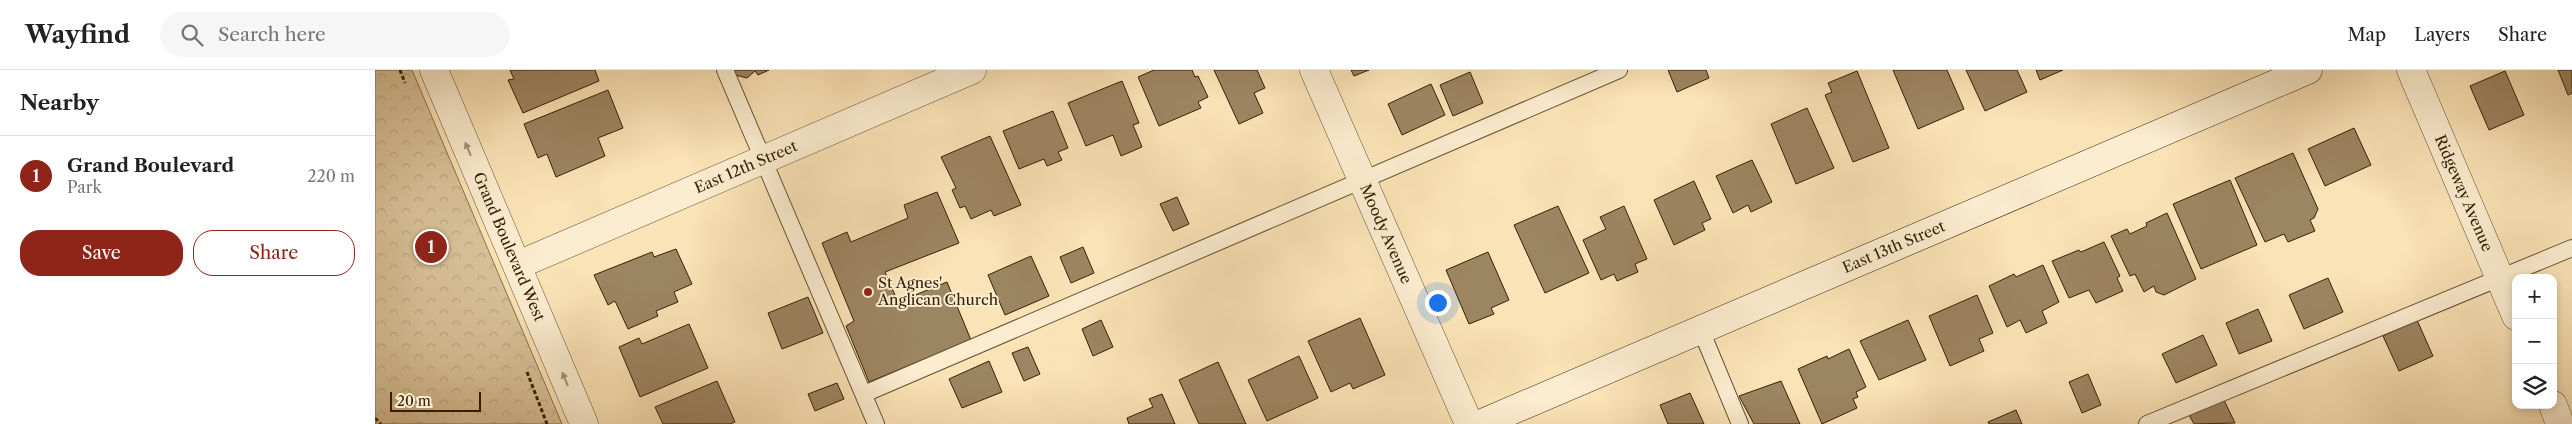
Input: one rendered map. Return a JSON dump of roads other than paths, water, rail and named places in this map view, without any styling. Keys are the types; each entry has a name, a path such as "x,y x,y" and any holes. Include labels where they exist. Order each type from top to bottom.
{"street":[{"name":"Grand Boulevard West","path":"434,70 584,424"},
{"name":"East 12th Street","path":"518,265 972,70"},
{"name":"Moody Avenue","path":"1314,70 1469,424"},
{"name":"East 13th Street","path":"1480,424 2308,70"},
{"name":"Ridgeway Avenue","path":"2411,70 2512,306"},
{"path":"2554,409 2560,424"}],"lane":[{"path":"725,70 761,159 876,424"},
{"path":"864,394 1619,70"},
{"path":"2147,424 2572,248"},
{"path":"1701,330 1740,424"}],"place":[{"name":"Grand Boulevard","path":"431,247"},
{"name":"St Agnes' Anglican Church","path":"868,292"}]}
